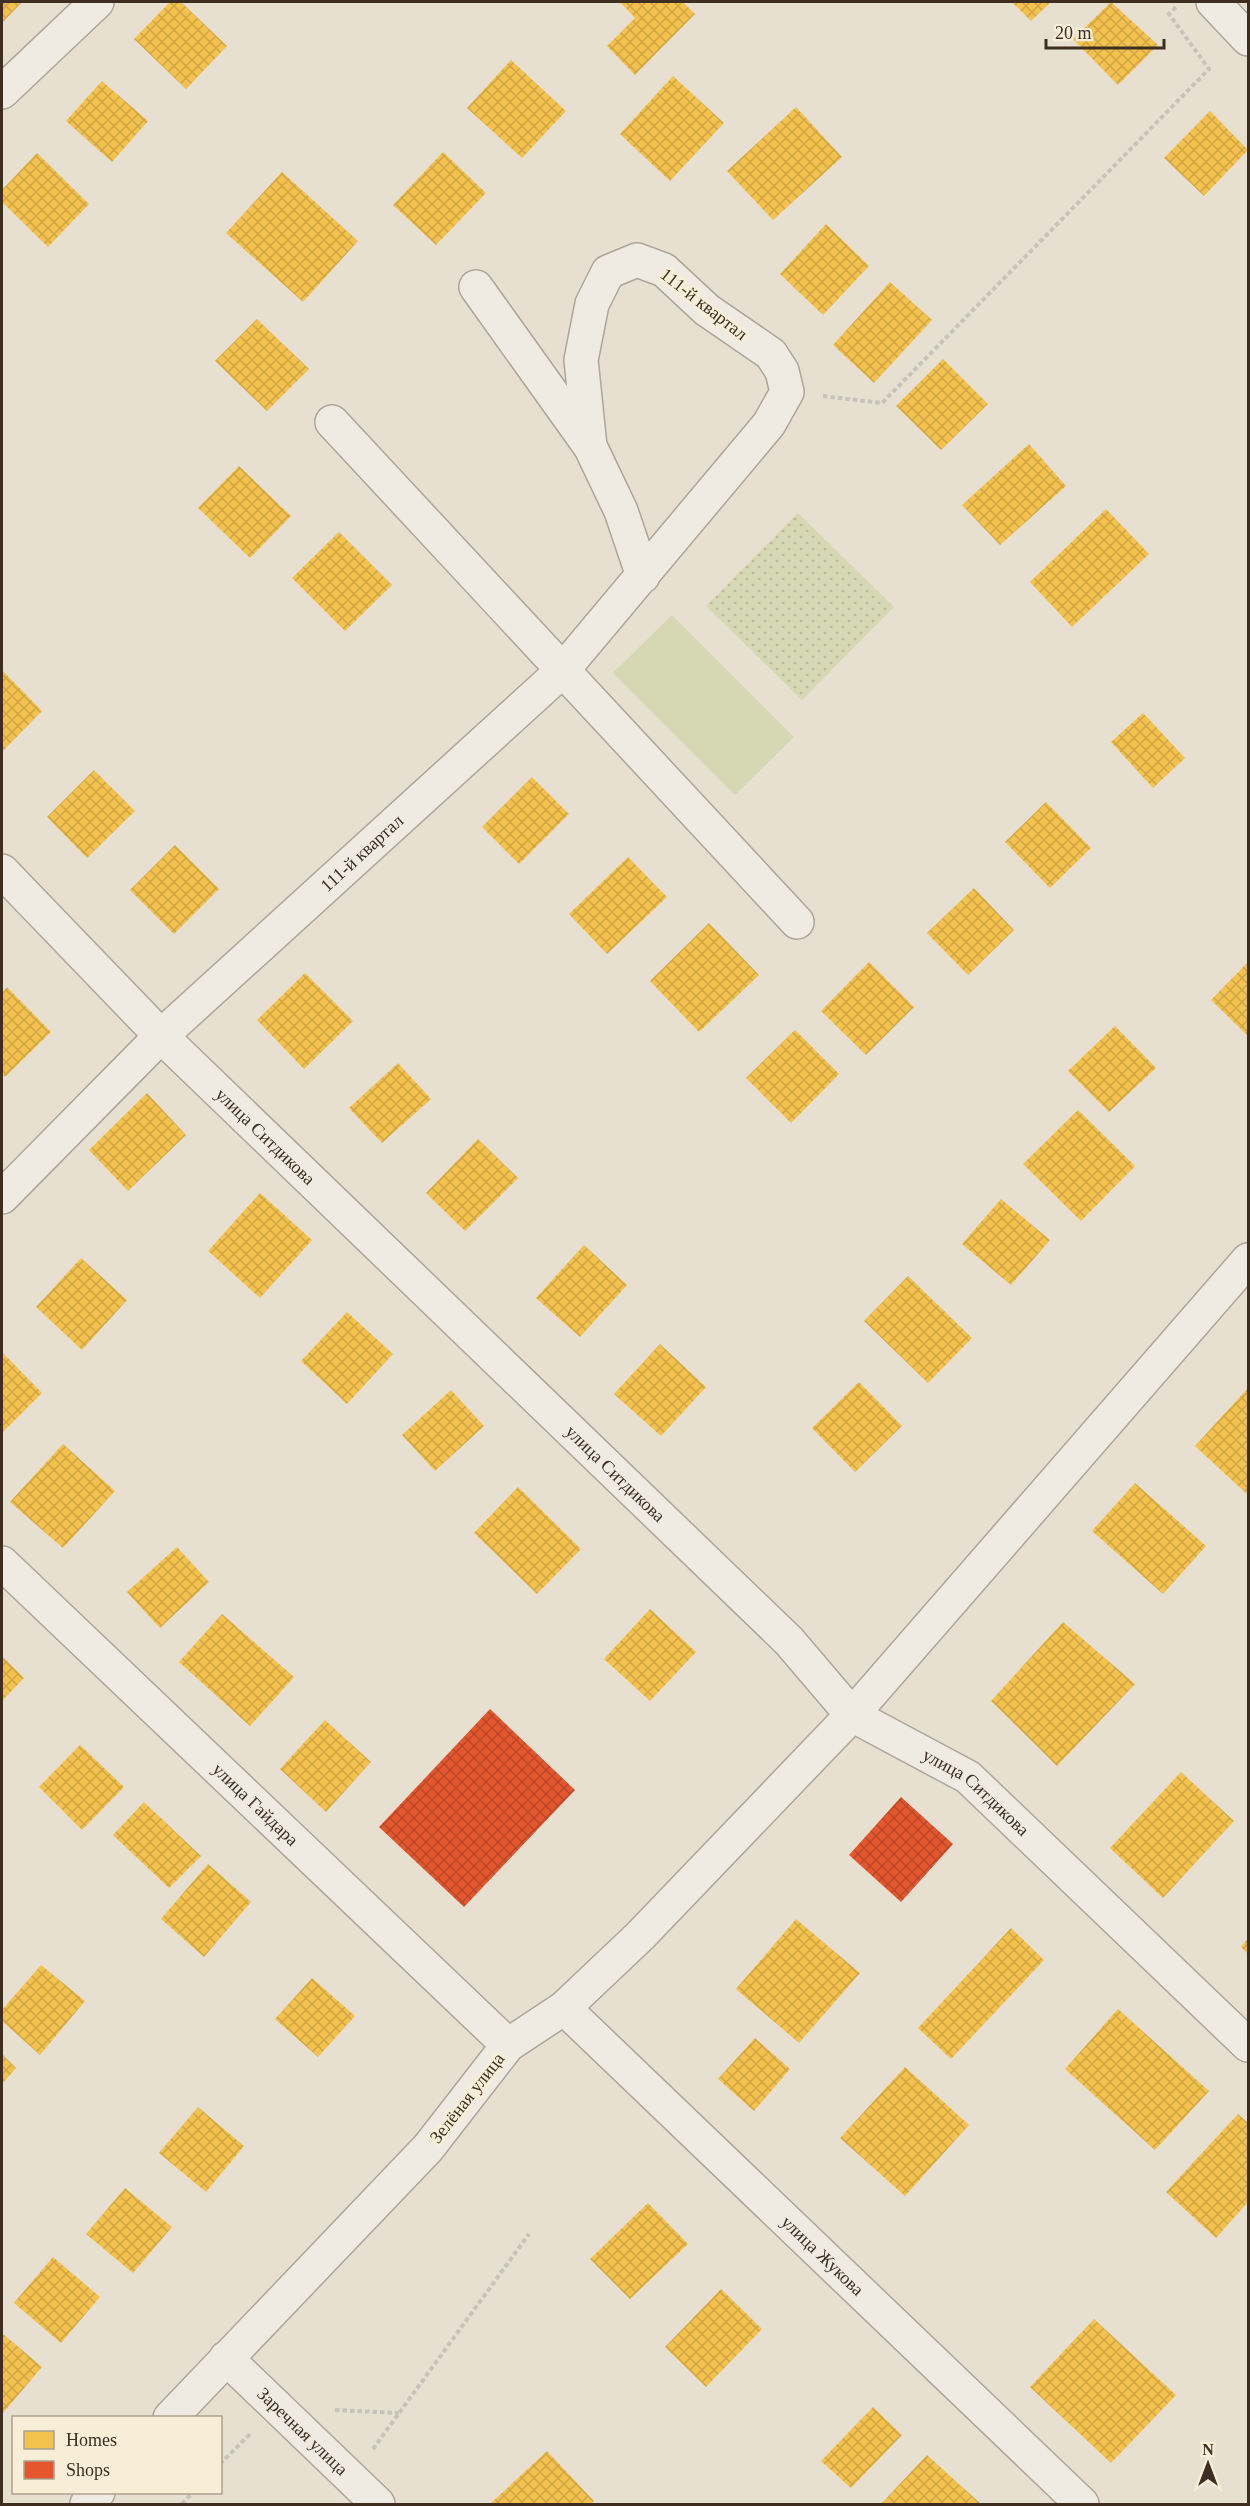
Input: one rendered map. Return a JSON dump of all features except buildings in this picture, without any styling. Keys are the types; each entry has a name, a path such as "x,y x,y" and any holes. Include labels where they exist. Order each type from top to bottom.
{"street":[{"path":"2,92 96,2"},
{"path":"1213,2 1248,39"},
{"name":"111-й квартал","path":"2,1197 161,1036 562,671 644,576 769,424 787,392 782,371 771,354 707,310 664,270 637,260 608,272 592,304 581,360 590,446 621,511 644,576"},
{"path":"476,287 590,446"},
{"path":"332,422 797,922"},
{"name":"улица Ситдикова","path":"2,872 161,1036 789,1641 852,1715 968,1778 1248,2045"},
{"name":"Зелёная улица","path":"172,2416 428,2148 508,2045 564,2008 640,1936 852,1715 1242,1281"},
{"name":"улица Гайдара","path":"2,1563 508,2045"},
{"name":"улица Жукова","path":"564,2008 1082,2505"},
{"name":"Заречная улица","path":"226,2358 378,2505"}],"path":[{"path":"787,392 882,403 1209,69 1169,14 1181,2"},
{"path":"351,2479 529,2234"},
{"path":"222,2462 276,2407"}],"green space":[{"path":"798,513 894,607 802,700 706,606"},
{"path":"672,615 794,737 735,795 613,673"}]}
